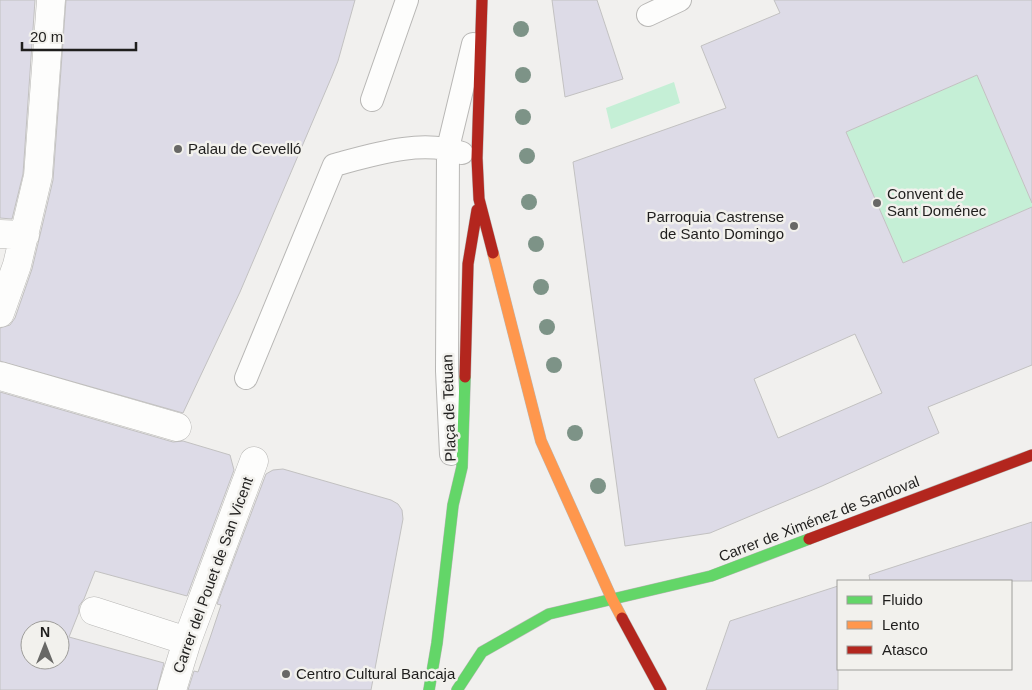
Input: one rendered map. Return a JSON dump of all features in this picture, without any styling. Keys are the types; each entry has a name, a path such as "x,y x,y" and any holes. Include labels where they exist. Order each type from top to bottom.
{"street":[{"path":"0,313 17,265 12,235 38,176 51,0"},
{"name":"Plaça de Tetuan","path":"482,3 477,158 479,199 541,441 612,599 661,690"},
{"name":"Plaça de Tetuan","path":"453,505 462,467 468,264 479,199"},
{"path":"0,376 177,426"},
{"name":"Carrer de Ximénez de Sandoval","path":"457,690 482,652 549,614 711,576 1032,455"},
{"name":"Carrer del Pouet de San Vicent","path":"172,690 187,641 254,461"},
{"path":"429,690 437,643 453,505"},
{"path":"94,611 187,641"}],"lane":[{"path":"372,100 408,0"},
{"path":"648,15 680,0"},
{"name":"Plaça de Tetuan","path":"453,505 447,371 448,148 482,3"},
{"path":"246,378 334,165 375,154 416,148 448,148 477,158"}],"green space":[{"path":"977,75 1032,203 1032,207 903,263 846,132"},
{"path":"674,82 680,103 611,129 606,108"}],"building":[{"path":"0,0 35,0 23,174 12,219 0,218"},
{"path":"66,0 355,0 332,76 240,292 183,413 0,361 0,328 10,325 15,318 32,269 53,180"},
{"path":"552,0 597,0 623,79 565,97"},
{"path":"774,0 1032,0 1032,203 977,75 846,132 903,263 1032,207 1032,365 928,407 939,433 822,486 710,533 625,546 573,162 726,108 701,46 780,13","holes":["855,334 882,393 778,438 754,379"]},
{"path":"0,392 173,442 183,441 230,455 234,470 187,596 95,571 84,599 79,606 79,612 70,634 70,620 20,620 20,670 70,670 70,637 164,663 157,690 0,690"},
{"path":"283,469 391,500 398,504 402,510 403,519 371,690 188,690 194,671 198,672 221,605 217,604 266,474 273,470"},
{"path":"1032,522 1032,581 870,580 869,575"},
{"path":"837,586 838,690 706,690 730,621"}],"traffic: fast":[{"path":"429,690 437,643 453,505 462,467 465,377"},
{"path":"457,690 482,652 549,614 711,576 809,539"}],"traffic: slow":[{"path":"493,253 541,441 622,618"}],"traffic: jam":[{"path":"482,0 477,158 479,199 493,253"},
{"path":"465,377 468,264 477,210"},
{"path":"809,539 1032,455"},
{"path":"622,618 661,690"}],"place":[{"name":"Palau de Cevelló","path":"178,149"},
{"name":"Convent de Sant Doménec","path":"877,203"},
{"name":"Parroquia Castrense de Santo Domingo","path":"794,226"},
{"name":"Centro Cultural Bancaja","path":"286,674"}]}
